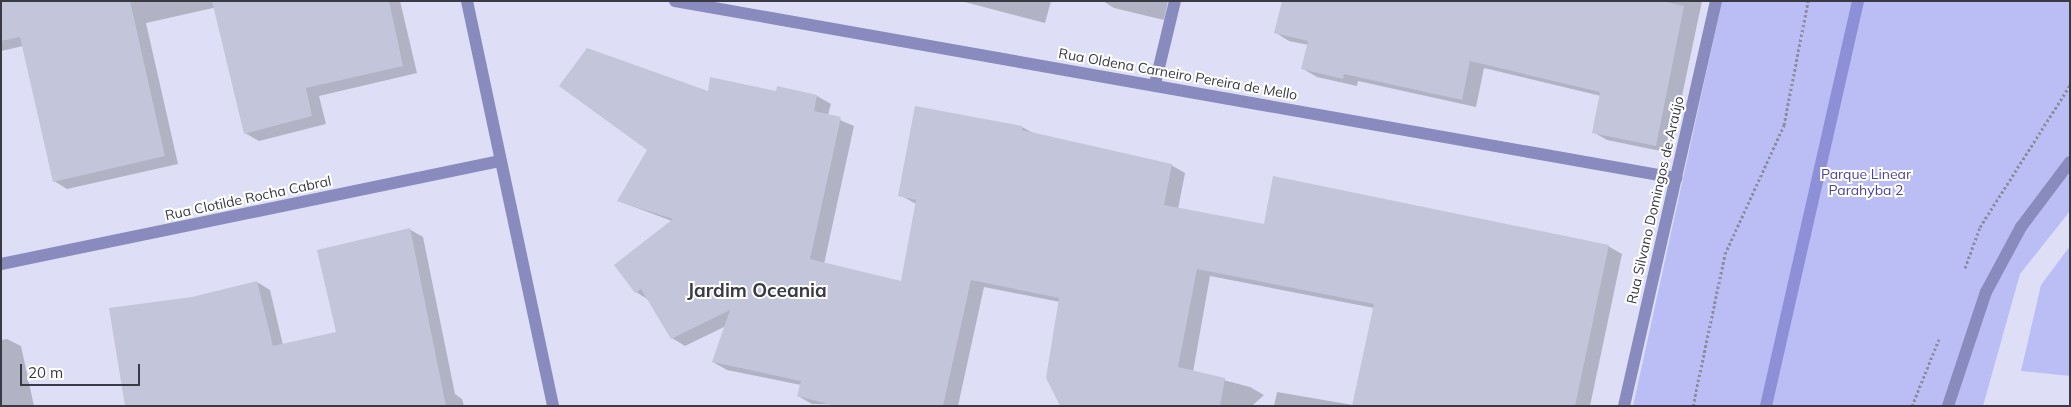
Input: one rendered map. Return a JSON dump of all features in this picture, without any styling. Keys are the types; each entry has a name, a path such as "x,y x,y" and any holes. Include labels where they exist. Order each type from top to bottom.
{"street":[{"path":"466,1 553,406"},
{"name":"Rua Oldena Carneiro Pereira de Mello","path":"675,1 1155,84 1676,178"},
{"path":"1155,84 1175,1"},
{"name":"Rua Silvano Domingos de Araújo","path":"1624,406 1716,1"},
{"name":"Rua Clotilde Rocha Cabral","path":"1,264 500,161"},
{"path":"1948,406 1986,292 2021,227 2070,162"}],"path":[{"path":"1693,406 1725,254 1784,124 1808,1"}],"green space":[{"name":"Parque Linear Parahyba 2","path":"1722,1 2070,1 2070,211 2020,274 1983,406 1633,406"},
{"path":"2070,246 2070,376 2021,371 2041,285"}],"building":[{"path":"1,1 130,1 165,156 53,182 20,37 1,41"},
{"path":"212,1 389,1 403,66 306,88 312,116 244,134"},
{"path":"1282,1 1662,1 1684,6 1656,146 1592,133 1600,92 1470,61 1462,100 1344,74 1343,79 1301,69 1308,41 1274,33"},
{"path":"587,48 708,91 710,77 776,91 777,86 817,95 814,111 841,117 810,259 901,281 916,200 898,196 915,106 1022,126 1022,130 1172,164 1164,205 1264,224 1273,176 1609,245 1575,406 1352,406 1374,304 1197,269 1178,367 1225,378 1220,406 1060,406 1046,378 1059,298 971,280 943,406 836,406 797,396 801,381 712,362 730,310 671,339 641,289 635,293 614,265 673,219 617,201 647,150 559,86"},
{"path":"410,228 446,406 125,406 109,308 192,297 257,281 273,346 336,332 317,250"}],"waterway":[{"path":"1766,406 1858,1"}],"district":[{"name":"Jardim Oceania","path":"757,291"}]}
